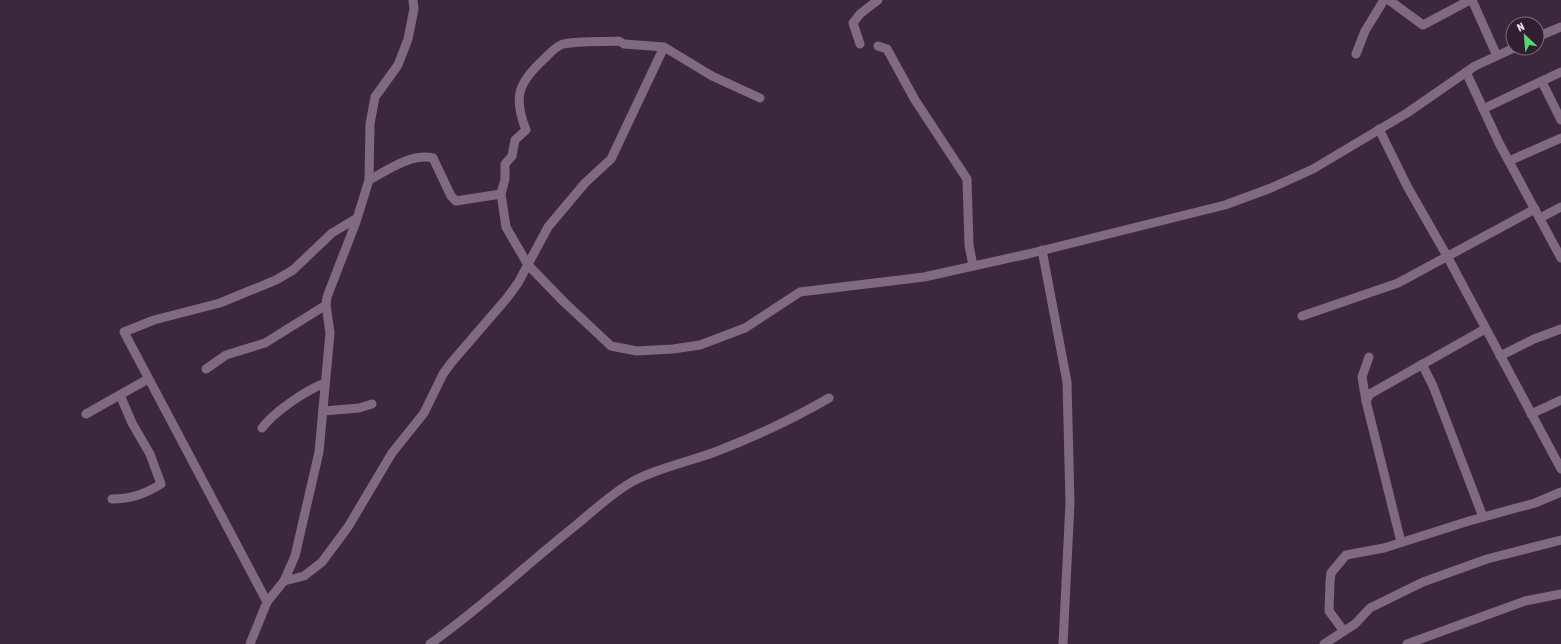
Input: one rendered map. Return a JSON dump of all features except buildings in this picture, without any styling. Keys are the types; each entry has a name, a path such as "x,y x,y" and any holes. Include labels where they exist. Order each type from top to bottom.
{"street":[{"path":"250,644 267,602 284,581 295,556 319,452 330,333 326,305 327,297 357,218 369,180 372,108 375,97 398,65 408,39 414,9 413,0"},
{"path":"860,44 853,23 860,14 878,0"},
{"path":"1356,54 1365,31 1384,0"},
{"path":"1389,0 1423,25 1471,0 1497,56"},
{"path":"1545,34 1561,27"},
{"path":"760,98 712,76 664,47 624,44 619,41 562,44 551,52 530,72 520,90 519,112 526,130 515,140 512,156 505,164 505,179 501,194 506,227 528,265 564,302 611,346 637,351 700,345 745,328 800,292 924,277 1225,205 1271,188 1313,169 1407,113 1475,66 1505,52"},
{"path":"878,46 887,49 915,100 967,178 969,246 973,266"},
{"path":"284,581 304,576 322,562 348,527 392,453 424,413 447,368 507,298 528,265 548,227 585,183 611,159 664,47"},
{"path":"1466,72 1509,161 1561,258"},
{"path":"1483,109 1561,72"},
{"path":"1542,82 1561,120"},
{"path":"1379,129 1407,186 1447,256 1561,469"},
{"path":"1509,161 1561,138"},
{"path":"369,180 414,158 425,156 433,158 451,196 456,201 501,194"},
{"path":"1540,218 1561,206"},
{"path":"1302,316 1398,283 1535,209"},
{"path":"267,602 124,332 154,320 220,303 276,280 293,270 332,233 357,218"},
{"path":"1042,250 1067,382 1070,503 1063,644"},
{"path":"206,369 226,356 245,348 265,343 326,305"},
{"path":"1366,401 1370,394 1485,329"},
{"path":"1500,356 1534,339 1561,329"},
{"path":"1369,357 1362,376 1366,401 1401,542"},
{"path":"1422,364 1433,386 1483,517"},
{"path":"86,414 148,379"},
{"path":"262,428 282,408 317,386 325,383"},
{"path":"112,499 132,497 147,493 161,484 150,454 132,423 120,395"},
{"path":"430,644 477,608 506,582 618,491 640,478 715,452 761,433 802,414 829,398"},
{"path":"1531,414 1561,400"},
{"path":"323,411 358,408 372,404"},
{"path":"1343,630 1329,611 1331,573 1336,565 1346,555 1384,548 1483,517 1535,503 1561,492"},
{"path":"1324,644 1343,630 1355,624 1370,608 1423,582 1506,553 1561,540"},
{"path":"1407,644 1525,601 1561,594"}]}
